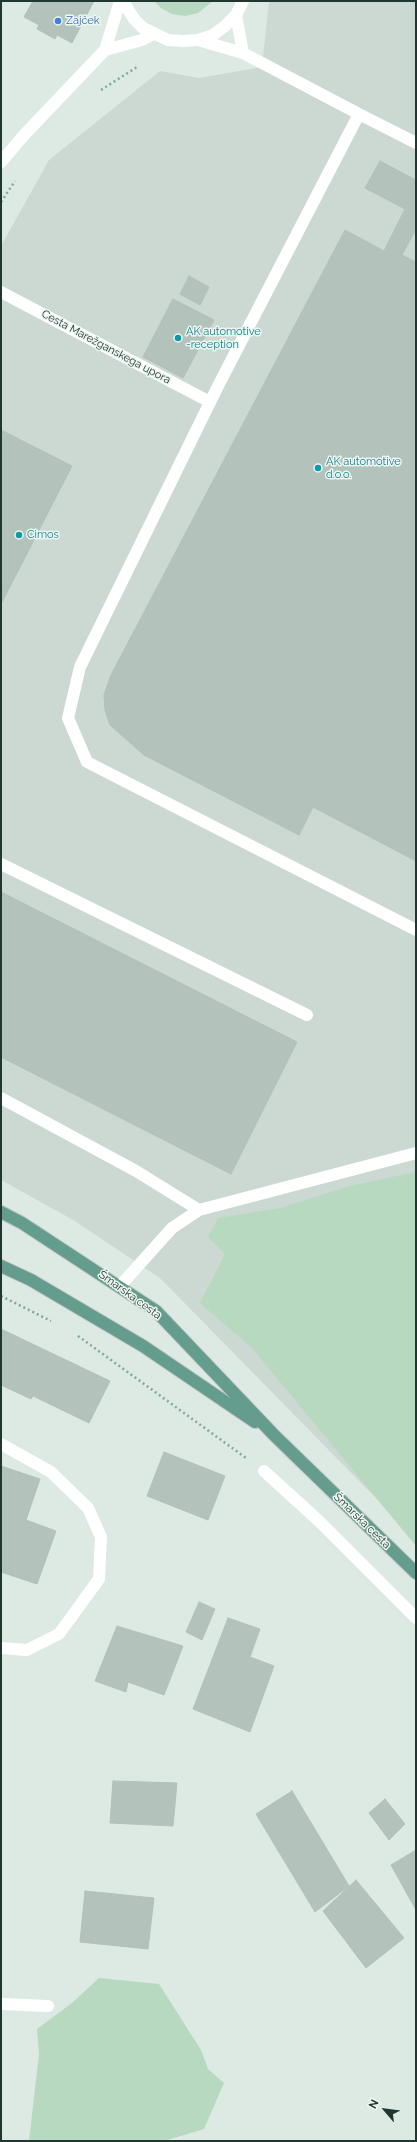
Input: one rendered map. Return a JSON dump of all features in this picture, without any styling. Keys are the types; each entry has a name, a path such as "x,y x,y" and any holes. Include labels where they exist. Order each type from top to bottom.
{"main road":[{"name":"Šmarska cesta","path":"1,1212 22,1223 156,1311 274,1435 416,1573"},
{"name":"Šmarska cesta","path":"1,1266 31,1280 143,1346 274,1435"}],"street":[{"path":"122,1 134,19 153,34 168,40 183,42 198,40 212,35 225,26 236,15 243,1"},
{"path":"1,162 24,135 105,50 122,1"},
{"path":"236,15 243,53"},
{"path":"105,50 142,40 153,34"},
{"path":"198,40 243,53 416,143"},
{"path":"359,114 210,402 80,667 68,718 87,762 416,930"},
{"name":"Cesta Marežganskega upora","path":"1,292 210,402"},
{"path":"1,864 307,1015"},
{"path":"1,1098 136,1171 199,1210"},
{"path":"120,1286 172,1228 199,1210 416,1153"},
{"path":"1,1444 51,1472 88,1508 101,1537 99,1579 59,1634 27,1650 1,1648"},
{"path":"264,1471 320,1522 416,1618"},
{"path":"1,2004 48,2006"}],"path":[{"path":"98,92 140,64"},
{"path":"1,202 10,186 20,176"},
{"path":"1,1296 53,1322"},
{"path":"73,1333 264,1471"}],"shaded area":[{"path":"269,1 416,1 416,1539 160,1278 75,1221 1,1180 1,246 49,160 160,71 199,78 262,67"}],"green space":[{"path":"154,1 213,1 198,13 185,16 172,14 161,8"},
{"path":"416,1172 416,1546 252,1348 200,1303 225,1254 208,1237 218,1218 280,1208 350,1186"},
{"path":"99,1978 159,1984 201,2050 208,2069 224,2083 204,2129 164,2141 29,2141 39,2054 37,2029 72,2003"}],"building":[{"name":"Zajček","path":"33,1 94,1 72,43 57,35 55,39 37,29 39,25 24,17"},
{"name":"AK automotive d.o.o.","path":"380,161 416,180 416,229 402,255 416,262 416,861 313,807 299,835 144,755 110,725 105,710 104,695 111,675 345,230 384,251 405,209 365,188"},
{"path":"189,276 209,287 200,305 180,294"},
{"name":"AK automotive -reception","path":"173,299 214,320 183,378 143,357"},
{"name":"Cimos","path":"3,431 72,466 1,604 1,435"},
{"path":"1,892 297,1042 231,1174 1,1057"},
{"path":"1,1329 110,1381 89,1423 33,1396 31,1399 1,1385"},
{"path":"164,1452 225,1476 208,1520 147,1496"},
{"path":"1,1466 40,1479 26,1520 56,1531 37,1584 1,1572"},
{"path":"199,1602 215,1609 202,1640 186,1632"},
{"path":"228,1618 260,1629 250,1657 274,1666 250,1732 193,1709"},
{"path":"117,1626 183,1646 164,1695 128,1682 126,1692 95,1681"},
{"path":"113,1781 177,1783 173,1826 110,1823"},
{"path":"292,1791 349,1886 315,1912 256,1814"},
{"path":"385,1799 405,1824 389,1840 369,1813"},
{"path":"416,1850 416,1910 391,1865"},
{"path":"356,1880 404,1938 366,1968 323,1911"},
{"path":"85,1891 154,1898 148,1949 80,1942"}],"place":[{"name":"Zajček","path":"58,21"},
{"name":"AK automotive -reception","path":"178,338"},
{"name":"AK automotive d.o.o.","path":"318,468"},
{"name":"Cimos","path":"19,535"}]}
